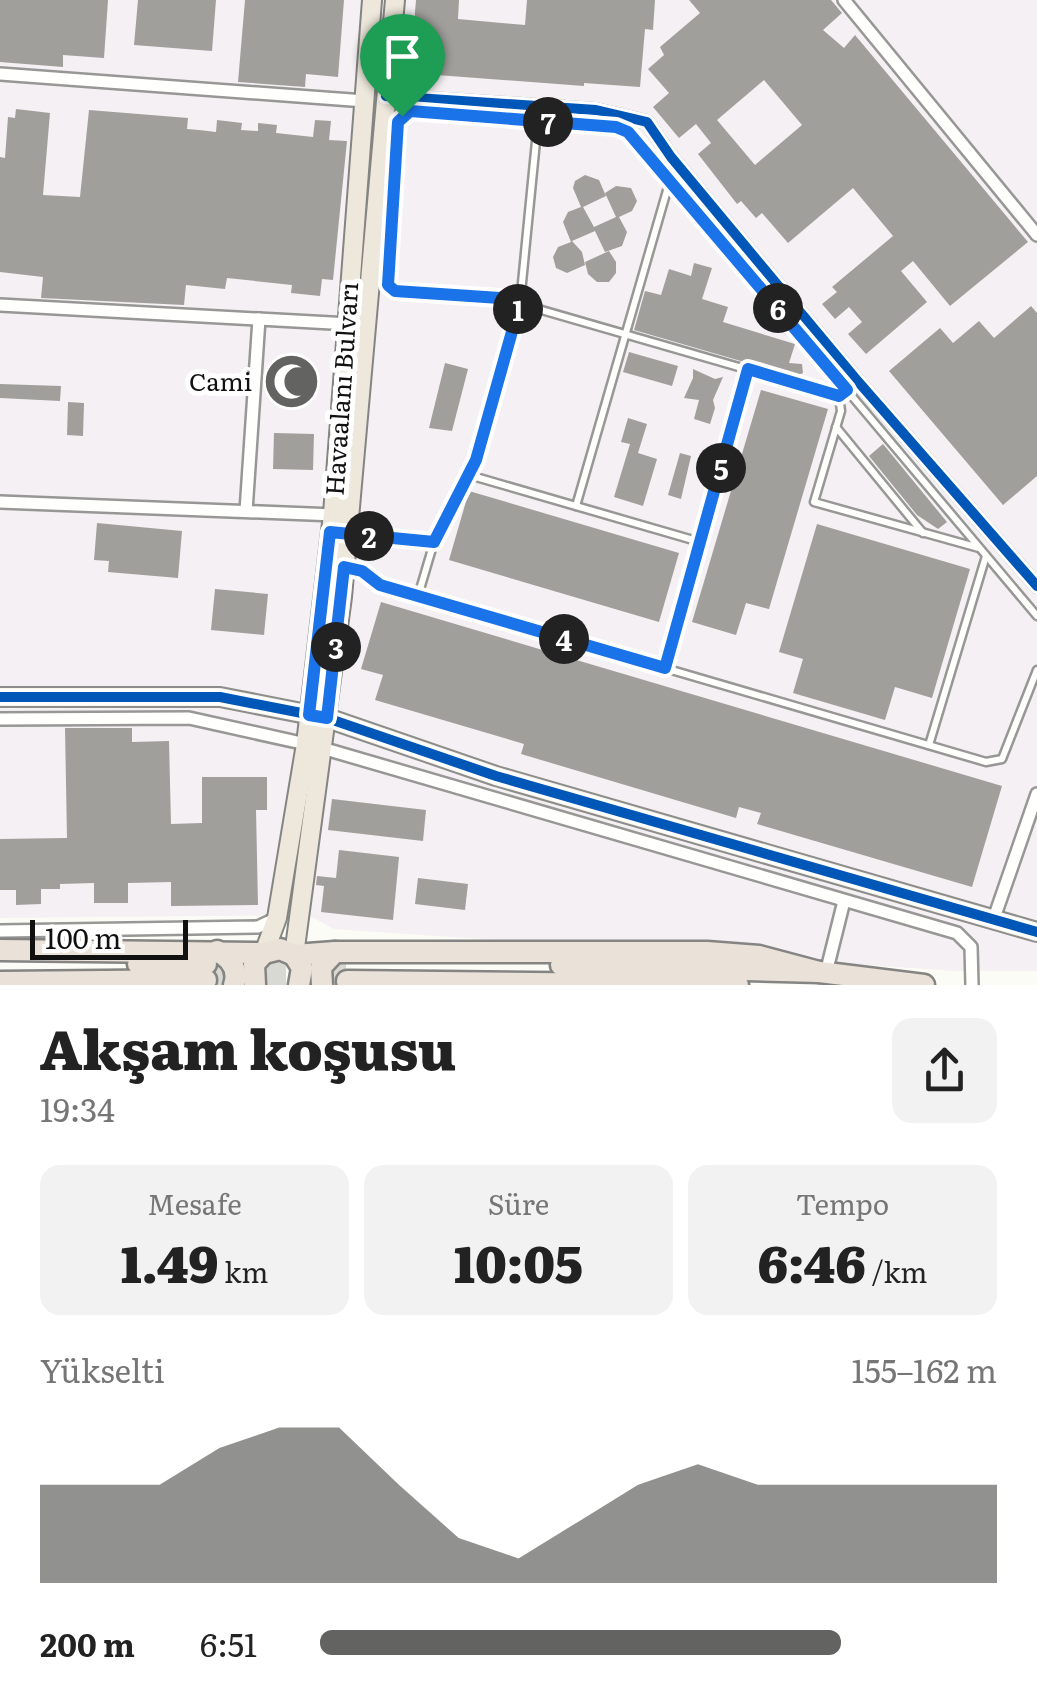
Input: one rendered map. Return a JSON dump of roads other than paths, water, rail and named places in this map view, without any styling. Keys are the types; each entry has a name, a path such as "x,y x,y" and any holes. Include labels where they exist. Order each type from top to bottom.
{"highway":[{"path":"0,982 210,965 280,949 343,966 738,985"},
{"path":"0,950 234,966 234,985"},
{"path":"255,985 254,964 264,952"},
{"path":"322,985 321,967 708,952 759,956 822,973 924,985"},
{"path":"294,955 302,968 300,985"},
{"path":"0,964 210,965"}],"main road":[{"name":"Havaalanı Bulvarı","path":"294,955 340,524 356,324 364,101 372,0"},
{"name":"Havaalanı Bulvarı","path":"356,324 395,0"},
{"name":"Havaalanı Bulvarı","path":"264,952 277,918 314,746"}],"street":[{"path":"844,0 1037,236"},
{"path":"0,74 364,101"},
{"path":"386,96 596,110 647,122 671,157 855,378 1037,586"},
{"path":"0,304 356,324"},
{"path":"246,511 259,318"},
{"path":"0,502 246,511 340,524"},
{"path":"0,697 220,697 318,717 496,776 1037,932"},
{"path":"0,719 189,718 314,746 962,936 972,952 972,985"},
{"path":"993,921 1037,794"},
{"path":"822,973 844,900"},
{"path":"0,931 258,927 277,918"}],"lane":[{"path":"839,396 500,298 395,291 387,280 398,122 410,111 622,129 634,136 1037,616"},
{"path":"418,596 434,542 476,460 520,303 538,121"},
{"path":"576,506 670,180"},
{"path":"665,668 748,369"},
{"path":"839,396 847,390"},
{"path":"839,396 841,411 814,502 980,548"},
{"path":"836,427 924,534"},
{"path":"469,474 700,542"},
{"path":"340,524 434,542"},
{"path":"928,746 986,556"},
{"path":"336,566 362,571 380,585 986,762 1002,759 1037,670"}],"tunnel":[{"path":"206,964 348,965"},
{"path":"206,980 347,981"}],"place":[{"name":"Cami","path":"291,382"}]}
